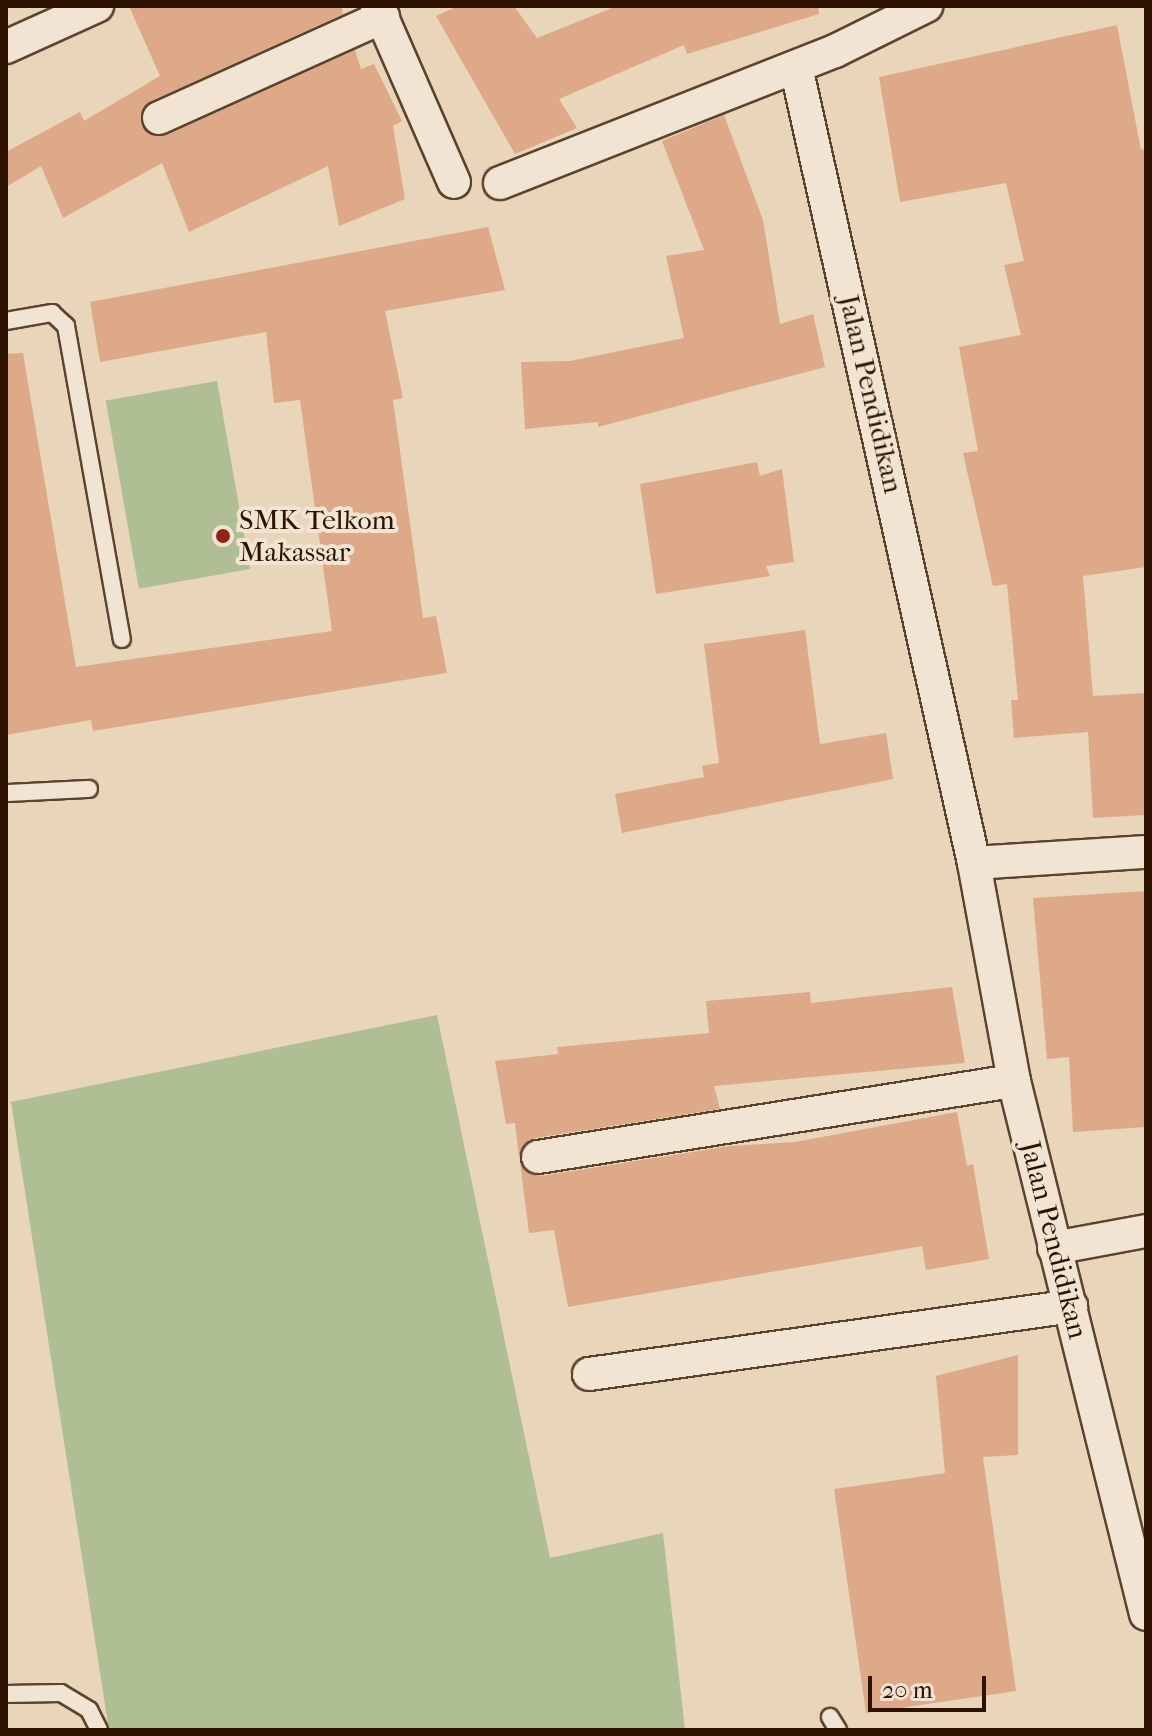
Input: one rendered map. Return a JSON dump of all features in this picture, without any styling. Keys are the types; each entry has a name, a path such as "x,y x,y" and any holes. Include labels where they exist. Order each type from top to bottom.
{"street":[{"path":"6,47 48,17 97,6"},
{"path":"500,183 796,67 881,17 926,6"},
{"path":"159,118 380,12 454,182"},
{"name":"Jalan Pendidikan","path":"796,67 974,863 1014,1081 1144,1599"},
{"path":"974,863 1146,852"},
{"path":"538,1157 1014,1081"},
{"path":"1054,1248 1146,1231"},
{"path":"589,1374 1071,1306"}],"lane":[{"path":"6,321 52,313 66,326 122,639"},
{"path":"6,793 89,789"},
{"path":"6,1694 61,1693 89,1710 99,1730"}],"green space":[{"path":"217,381 250,569 139,589 106,401"},
{"path":"437,1015 550,1558 663,1533 685,1730 109,1730 11,1102"}],"building":[{"path":"129,6 341,6 343,14 151,101 143,108 141,125 149,134 167,135 355,50 361,69 374,64 402,121 393,126 405,199 339,226 328,166 189,232 162,163 63,218 41,166 6,187 6,152 80,112 84,121 160,76"},
{"path":"458,6 514,6 537,38 617,6 818,6 819,14 687,54 684,45 559,99 577,128 515,154 436,16"},
{"path":"1117,25 1141,150 1146,148 1146,567 1083,576 1093,696 1146,693 1146,815 1093,818 1088,732 1014,738 1011,700 1018,700 1007,584 993,586 963,453 978,451 959,347 1021,335 1004,265 1024,261 1006,183 900,202 879,77"},
{"path":"724,115 763,220 780,324 813,314 825,367 598,427 598,422 525,429 521,362 570,361 684,338 666,256 704,250 662,141"},
{"path":"488,227 505,290 385,311 403,398 393,400 423,618 436,616 447,673 93,731 91,720 6,735 6,354 23,353 76,667 332,631 300,400 274,403 266,332 100,362 90,302"},
{"path":"757,462 760,476 782,469 794,562 766,566 770,576 656,594 640,484"},
{"path":"805,630 820,744 886,733 893,779 622,833 615,794 704,777 702,766 719,763 704,644"},
{"path":"1146,891 1146,1127 1073,1132 1069,1057 1047,1059 1033,898"},
{"path":"952,987 965,1063 714,1086 720,1109 535,1138 519,1157 515,1123 506,1124 495,1061 558,1054 557,1047 709,1033 706,1001 810,992 811,1003"},
{"path":"957,1112 967,1166 973,1164 989,1259 926,1270 922,1246 568,1307 554,1230 529,1233 520,1162 541,1176 730,1146 795,1142"},
{"path":"1018,1355 1018,1455 983,1457 1016,1691 866,1713 834,1489 945,1473 936,1376"}],"place":[{"name":"SMK Telkom Makassar","path":"223,536"}]}
